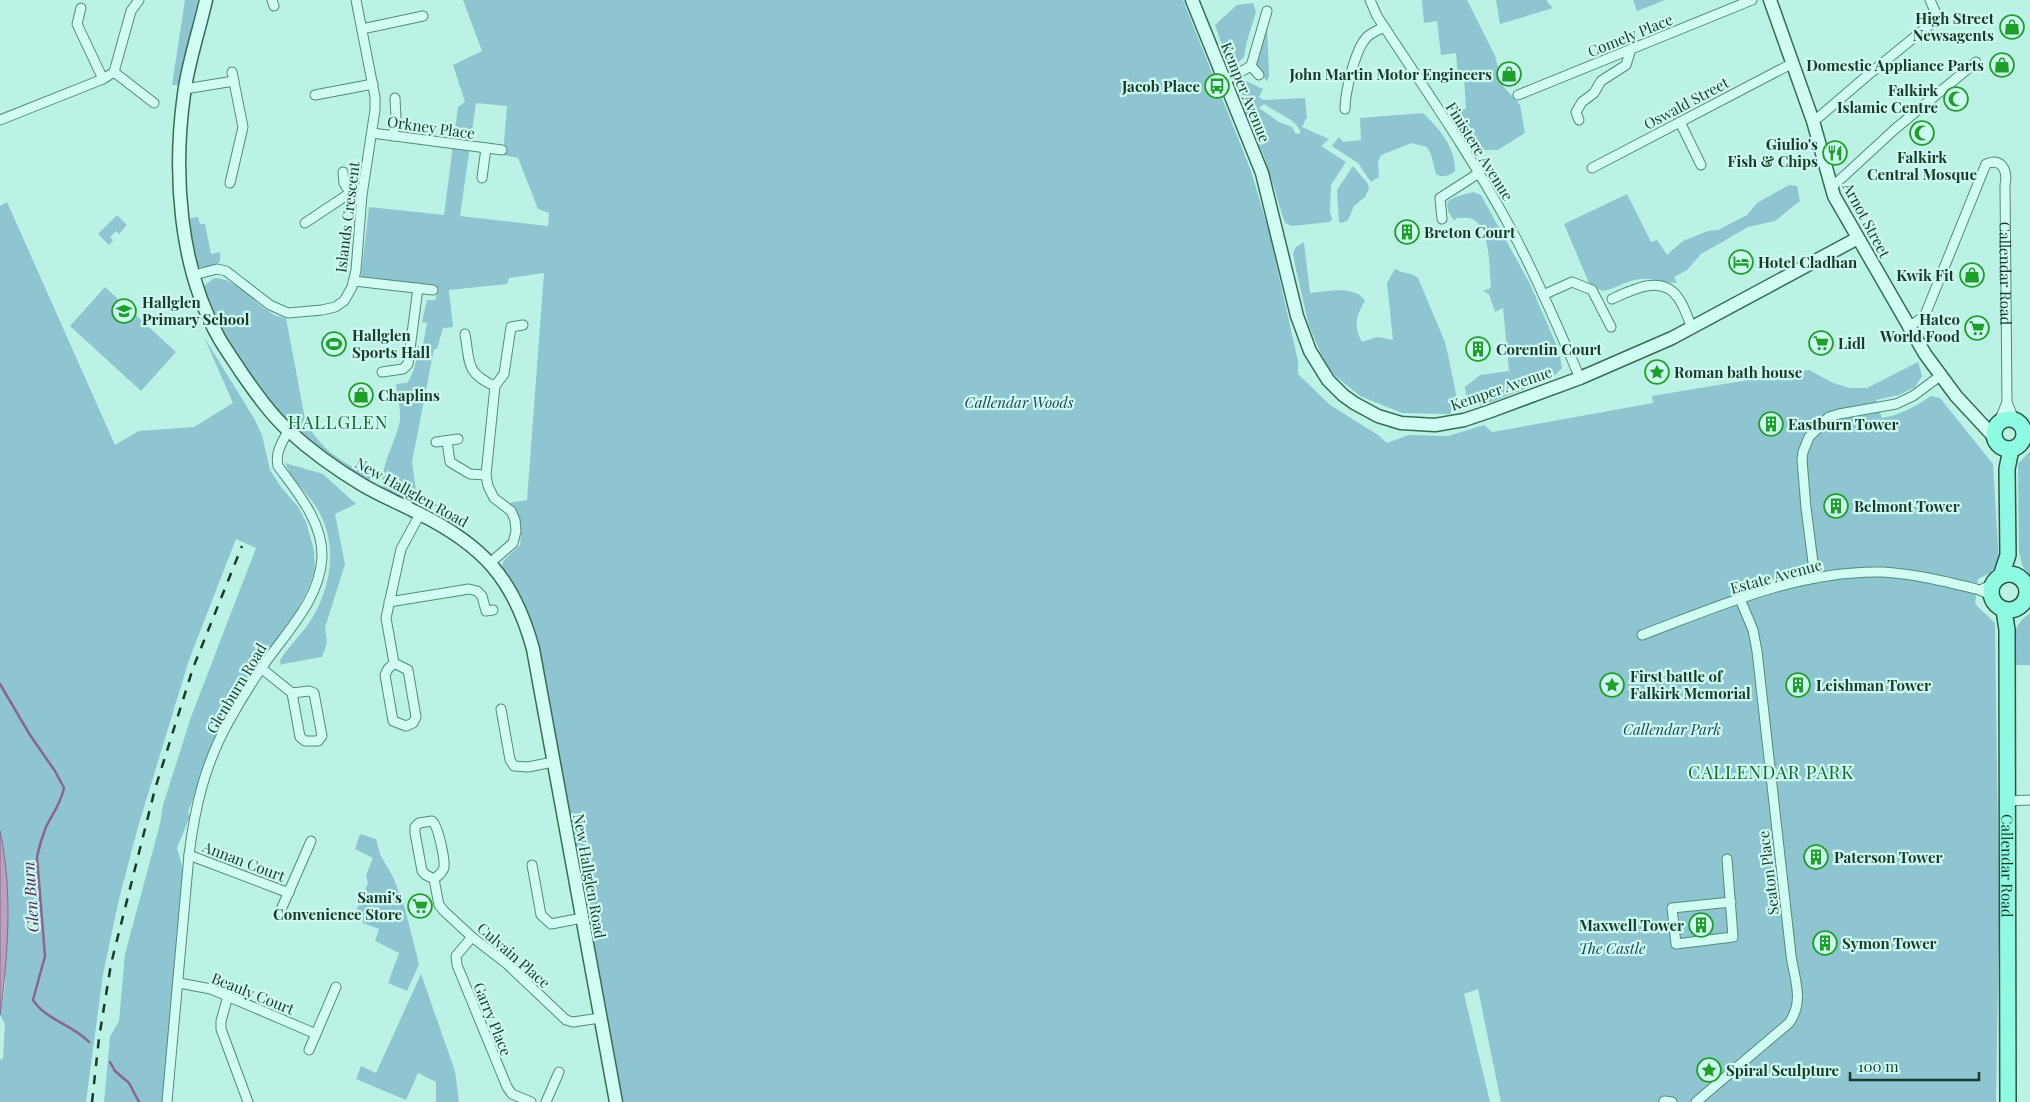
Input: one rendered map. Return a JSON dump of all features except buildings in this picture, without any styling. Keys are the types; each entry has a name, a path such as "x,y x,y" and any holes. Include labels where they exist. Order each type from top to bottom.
{"main road":[{"name":"Callendar Road","path":"2008,1102 2007,630 2021,596 2008,556 2007,469 2009,433"},
{"name":"Callendar Road","path":"1992,587 2008,556"},
{"path":"2011,574 2021,596 1996,604 1992,587 2011,574"}],"street":[{"path":"0,120 103,79 114,72 131,11 139,0"},
{"name":"New Hallglen Road","path":"206,0 185,89 179,151 179,187 183,223 194,275 219,337 255,392 288,430 336,468 362,485 420,514 474,547 490,563 510,590 525,621 533,649 616,1102"},
{"name":"Islands Crescent","path":"194,275 217,269 226,271 270,306 288,313 322,310 335,307 344,301 354,281 362,195 375,110 373,84 356,0"},
{"name":"Kemper Avenue","path":"1192,0 1262,173 1297,316 1306,343 1316,364 1343,395 1367,411 1389,420 1414,425 1435,425 1478,416 1580,378 1692,328 1858,238"},
{"name":"Finistere Avenue","path":"1370,0 1384,27 1479,172 1512,231 1580,378"},
{"name":"Comely Place","path":"1518,95 1752,0"},
{"name":"Arnot Street","path":"1770,0 1812,120 1831,188 1858,238 1908,328 1940,376 1956,396 2009,433"},
{"path":"1812,120 1819,117 1938,18 1930,0"},
{"path":"82,8 77,24 103,79"},
{"path":"1224,81 1251,66 1267,11"},
{"path":"362,29 423,16"},
{"path":"1346,109 1345,95 1360,46 1367,37 1384,27"},
{"path":"1579,120 1576,112 1582,102 1594,93 1601,81 1626,65 1631,49"},
{"path":"1831,188 1896,128 1976,62"},
{"name":"Oswald Street","path":"1592,168 1793,63"},
{"path":"1251,66 1258,75"},
{"path":"114,72 154,104"},
{"path":"185,89 233,76 243,127 230,183"},
{"path":"315,95 373,84"},
{"path":"393,136 396,118 395,98"},
{"path":"1680,122 1701,164"},
{"name":"Orkney Place","path":"372,133 502,150"},
{"name":"Orkney Place","path":"482,178 486,148"},
{"name":"Callendar Road","path":"1908,328 1925,316 1986,164 1997,162 2001,164 2006,173 2007,402 2009,433"},
{"path":"343,172 344,182 350,194"},
{"path":"1442,219 1440,198 1479,172"},
{"path":"305,223 350,194 362,195"},
{"path":"354,281 433,290"},
{"path":"1543,295 1572,282 1592,290 1611,327"},
{"path":"1612,299 1648,284 1670,290 1679,298 1692,328"},
{"path":"382,372 402,369 408,364 418,288"},
{"path":"490,563 513,543 516,531 515,520 511,511 494,498 488,486 486,474 495,386 504,374 511,327 523,325"},
{"path":"465,334 471,368 481,380 495,386"},
{"path":"1815,578 1802,460 1809,437 1829,417 1896,404 1913,396 1940,376"},
{"name":"Callendar Road","path":"2007,402 2009,433"},
{"name":"Glenburn Road","path":"167,1102 189,855 194,817 204,776 228,722 261,668 309,601 319,578 322,556 319,532 309,511 278,466 277,454 288,430"},
{"path":"436,442 458,439"},
{"path":"447,440 450,462 470,474 486,474"},
{"path":"394,663 386,618 401,549 420,514"},
{"name":"Estate Avenue","path":"1642,635 1740,599 1815,578 1871,572 1893,573 1992,587"},
{"path":"389,602 469,589 477,591 482,596 486,611 493,610"},
{"name":"Seaton Place","path":"1696,1102 1789,1023 1798,1004 1798,988 1791,954 1757,651 1753,630 1740,599"},
{"path":"394,663 408,670 410,679 416,717 413,723 406,726 393,721 384,675 394,663"},
{"path":"261,668 292,693 300,737 305,742 318,741 322,736 314,693 309,691 292,693"},
{"path":"501,709 510,760 514,766 528,767 553,762"},
{"path":"2007,800 2030,800"},
{"name":"Culvain Place","path":"432,821 438,828 444,867 441,874 434,879 426,875 422,870 416,833 416,827 419,823 432,821"},
{"name":"Annan Court","path":"280,912 311,841"},
{"name":"Annan Court","path":"189,855 289,892"},
{"path":"1727,860 1731,902 1733,937 1676,944 1672,908 1731,902"},
{"path":"532,865 541,915 551,924 582,918"},
{"name":"Culvain Place","path":"434,879 439,905 472,937 507,964 566,1020 573,1022 600,1018"},
{"name":"Garry Place","path":"472,937 456,956 457,965 507,1087 512,1094 531,1102"},
{"name":"Beauly Court","path":"179,983 211,989 316,1034"},
{"path":"309,1050 336,987"},
{"path":"228,996 220,1021 220,1029 248,1102"},
{"path":"546,1102 560,1072"}],"green space":[{"path":"185,0 198,0 178,85 172,85"},
{"path":"463,0 1183,0 1251,171 1269,232 1298,361 1298,374 1330,405 1378,435 1387,443 1409,435 1448,436 1484,425 1492,432 1653,403 1652,396 1809,370 1833,383 1850,388 1867,388 1918,362 1922,376 1915,387 1899,395 1876,400 1882,418 1908,410 1931,396 1940,398 1993,464 1999,563 1990,573 1978,579 1975,604 1995,623 1999,916 1996,1102 1501,1102 1478,989 1464,994 1490,1102 620,1102 533,628 522,599 502,566 504,560 520,545 519,517 509,503 527,500 544,273 509,278 507,284 449,290 453,327 443,328 437,349 434,349 412,462 416,491 440,507 424,503 414,503 384,489 383,482 385,465 400,420 396,384 407,383 412,374 418,345 423,345 427,323 422,322 427,300 435,300 438,289 363,280 361,276 369,207 444,215 458,107 465,102 453,65 482,51","holes":["476,103 507,106 503,155 518,158 538,209 549,213 548,226 460,216"]},
{"path":"1422,0 1467,0 1495,56 1503,86 1520,105 1525,133 1498,150 1474,150 1467,143 1449,111 1466,109 1464,78 1458,78 1456,53 1441,55 1437,21 1424,23"},
{"path":"1496,0 1547,0 1553,8 1500,24"},
{"path":"1633,0 1665,0 1637,11"},
{"path":"1253,3 1256,12 1244,57 1237,64 1231,64 1227,59 1215,25 1237,5"},
{"path":"1267,24 1269,76 1267,82 1255,62"},
{"path":"1244,80 1263,89 1259,97 1263,100 1305,98 1307,117 1302,127 1329,139 1321,146 1346,162 1331,185 1330,212 1332,219 1330,222 1292,226 1285,223 1261,148 1242,104 1239,92","holes":["1264,104 1295,123 1301,133 1296,134 1292,127 1279,122 1259,108"]},
{"path":"1423,113 1435,125 1450,146 1455,163 1455,171 1449,175 1441,176 1436,174 1431,154 1427,147 1412,143 1381,155 1378,161 1379,177 1371,182 1358,163 1332,146 1339,137 1343,142 1361,140 1360,118"},
{"path":"1353,166 1368,184 1369,188 1365,197 1354,206 1348,220 1342,223 1339,222 1337,190"},
{"path":"1789,185 1797,186 1800,201 1775,221 1748,227 1701,254 1687,270 1674,277 1677,283 1641,279 1602,291 1589,283 1564,224 1627,194 1651,242 1657,240 1667,255 1683,241 1708,231 1718,230 1747,215 1757,203"},
{"path":"1473,192 1481,195 1530,284 1559,351 1562,368 1552,378 1481,406 1466,395 1465,387 1480,375 1509,371 1503,308 1495,312 1489,294 1483,291 1491,288 1488,249 1483,230 1478,223 1470,218 1456,218 1454,221 1448,211 1447,202 1455,197"},
{"path":"7,202 115,445 139,431 194,427 233,403 204,337 255,420 262,435 270,470 281,487 299,508 306,522 314,550 315,570 308,589 297,610 231,707 188,812 190,816 177,848 184,873 163,1102 104,1102 110,1037 119,1021 125,954 160,824 163,805 191,717 256,548 236,539 189,660 138,827 119,899 103,974 86,1102 0,1102 0,1060 3,1058 5,1024 0,1015 5,985 5,858 0,831 0,206"},
{"path":"117,215 127,225 119,234 116,231 110,237 113,241 109,245 98,234"},
{"path":"198,217 200,224 205,224 211,254 220,252 220,261 210,268 199,267 194,260 190,218"},
{"path":"1304,242 1310,293 1340,290 1354,292 1365,301 1359,311 1357,321 1357,331 1362,342 1377,337 1393,340 1387,283 1395,269 1418,278 1445,342 1456,394 1455,404 1450,414 1402,413 1360,396 1333,374 1322,356 1309,326 1295,265 1293,253 1296,247"},
{"path":"214,278 230,282 273,314 286,318 305,419 310,429 324,446 342,461 352,467 373,474 368,482 335,465 292,427 258,385 229,343 203,287"},
{"path":"105,287 176,352 141,391 70,326"},
{"path":"2030,451 2030,578 2022,565 2019,552 2018,464"},
{"path":"285,463 323,474 356,504 335,514 345,564 325,628 327,643 322,657 283,664 281,666 280,660 313,617 320,602 326,587 330,556 329,540 318,510 291,475"},
{"path":"2030,613 2030,665 2015,665 2014,636 2023,618"},
{"path":"360,834 376,839 380,854 394,879 405,909 419,964 407,991 388,983 399,953 375,941 379,929 363,923 362,915 356,911 368,883 366,875 373,858 355,849"},
{"path":"421,974 455,1071 459,1102 436,1102 436,1082 418,1073 406,1100 356,1079 361,1066 376,1073"}],"shaded area":[{"path":"0,831 7,877 8,923 0,1015"}],"waterway":[{"name":"Glen Burn","path":"0,684 64,788 59,803 46,827 37,857 45,956 33,1000 45,1013 83,1036 89,1042"},
{"name":"Glen Burn","path":"110,1062 115,1071 129,1083 139,1102"}],"railway":[{"path":"92,1102 99,1038 111,964 155,789 193,668 242,546"}],"place":[{"name":"High Street Newsagents","path":"2012,27"},
{"name":"Domestic Appliance Parts","path":"2002,65"},
{"name":"John Martin Motor Engineers","path":"1509,74"},
{"name":"Jacob Place","path":"1217,86"},
{"name":"Falkirk Islamic Centre","path":"1956,99"},
{"name":"Falkirk Central Mosque","path":"1922,133"},
{"name":"Giulio's Fish & Chips","path":"1835,153"},
{"name":"Breton Court","path":"1407,232"},
{"name":"Hotel Cladhan","path":"1741,262"},
{"name":"Kwik Fit","path":"1972,275"},
{"name":"Hallglen Primary School","path":"124,311"},
{"name":"Hatco World Food","path":"1977,328"},
{"name":"Lidl","path":"1821,343"},
{"name":"Hallglen Sports Hall","path":"334,344"},
{"name":"Corentin Court","path":"1478,349"},
{"name":"Roman bath house","path":"1657,372"},
{"name":"Chaplins","path":"361,395"},
{"name":"Eastburn Tower","path":"1771,424"},
{"name":"Belmont Tower","path":"1836,506"},
{"name":"First battle of Falkirk Memorial","path":"1612,685"},
{"name":"Leishman Tower","path":"1798,685"},
{"name":"Paterson Tower","path":"1816,857"},
{"name":"Sami's Convenience Store","path":"420,906"},
{"name":"Maxwell Tower","path":"1701,925"},
{"name":"Symon Tower","path":"1825,943"},
{"name":"Spiral Sculpture","path":"1709,1070"}],"district":[{"name":"HALLGLEN","path":"338,422"},
{"name":"CALLENDAR PARK","path":"1771,772"}],"park label":[{"name":"Callendar Woods","path":"1019,402"},
{"name":"Callendar Park","path":"1672,729"},
{"name":"The Castle","path":"1612,948"}]}
